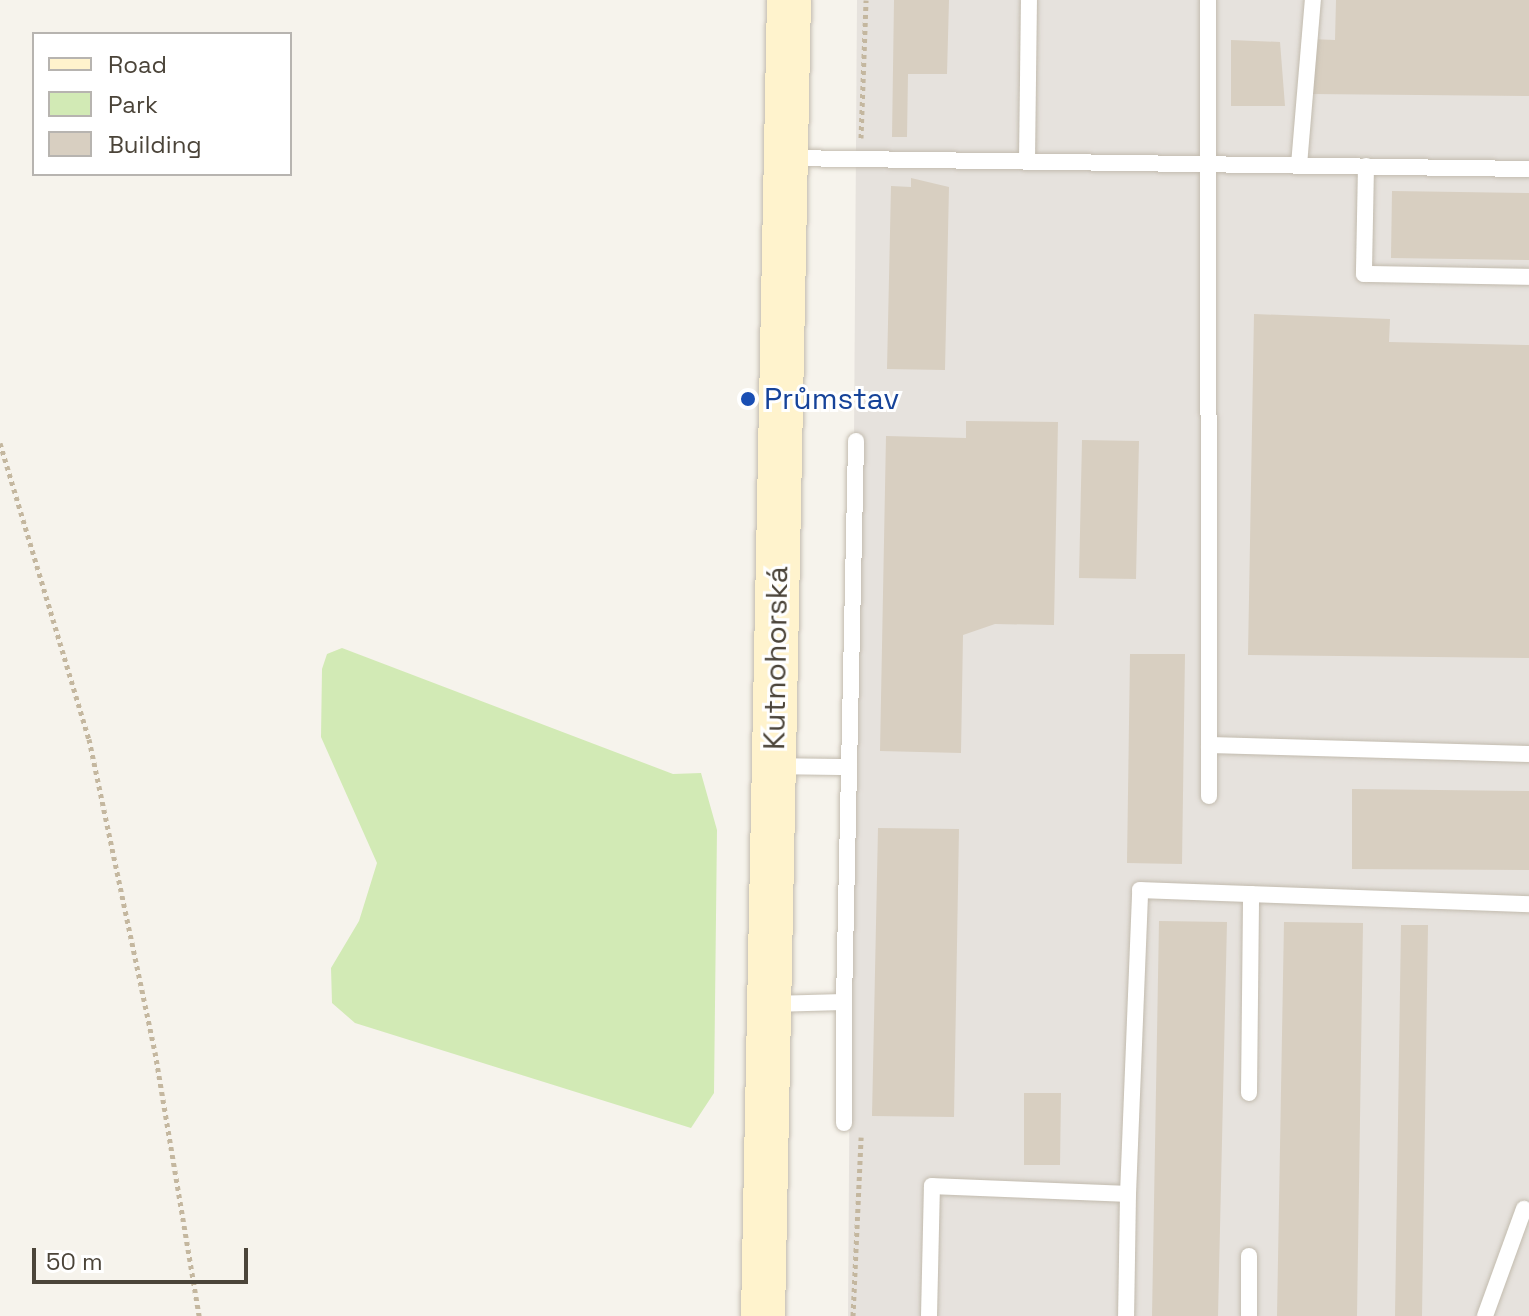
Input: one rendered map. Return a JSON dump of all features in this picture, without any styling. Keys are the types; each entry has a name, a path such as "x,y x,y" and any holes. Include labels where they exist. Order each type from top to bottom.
{"main road":[{"name":"Kutnohorská","path":"763,1316 789,0"}],"lane":[{"path":"1027,161 1029,0"},
{"path":"1208,0 1209,796"},
{"path":"1299,165 1313,0"},
{"path":"785,158 1529,169"},
{"path":"1366,166 1364,274 1529,277"},
{"path":"844,1123 856,441"},
{"path":"1209,745 1529,754"},
{"path":"774,765 849,767"},
{"path":"1126,1316 1140,890 1529,904"},
{"path":"1249,1093 1251,894"},
{"path":"769,1004 844,1002"},
{"path":"929,1316 932,1186 1128,1194"},
{"path":"1485,1316 1524,1209"},
{"path":"1249,1256 1249,1316"}],"path":[{"path":"858,159 866,0"},
{"path":"0,443 89,739 155,1052 199,1316"},
{"path":"844,1123 861,1135 853,1316"}],"shaded area":[{"path":"857,0 1529,0 1529,1316 848,1316"}],"green space":[{"path":"342,648 673,774 701,773 717,830 714,1093 691,1128 355,1023 332,1003 331,968 359,921 377,863 321,737 322,669 327,654"}],"building":[{"path":"894,0 949,0 947,74 908,74 907,137 892,137"},
{"path":"1336,0 1529,0 1529,96 1311,94 1311,39 1335,40"},
{"path":"1231,40 1280,42 1285,106 1231,106"},
{"path":"911,178 949,187 945,370 887,369 891,186 911,187"},
{"path":"1392,191 1529,193 1529,260 1391,258"},
{"path":"1254,314 1390,319 1389,342 1529,345 1529,658 1248,655"},
{"path":"966,421 1058,422 1054,625 995,624 963,635 961,753 880,751 886,436 966,438"},
{"path":"1082,440 1139,441 1136,579 1079,578"},
{"path":"1130,654 1185,654 1182,864 1127,863"},
{"path":"1352,789 1529,791 1529,870 1352,869"},
{"path":"878,828 959,829 954,1117 872,1116"},
{"path":"1159,921 1227,922 1218,1316 1152,1316"},
{"path":"1284,922 1363,923 1357,1316 1277,1316"},
{"path":"1401,925 1428,925 1422,1316 1395,1316"},
{"path":"1024,1093 1061,1093 1060,1165 1024,1165"}],"place":[{"name":"Průmstav","path":"748,399"}]}
